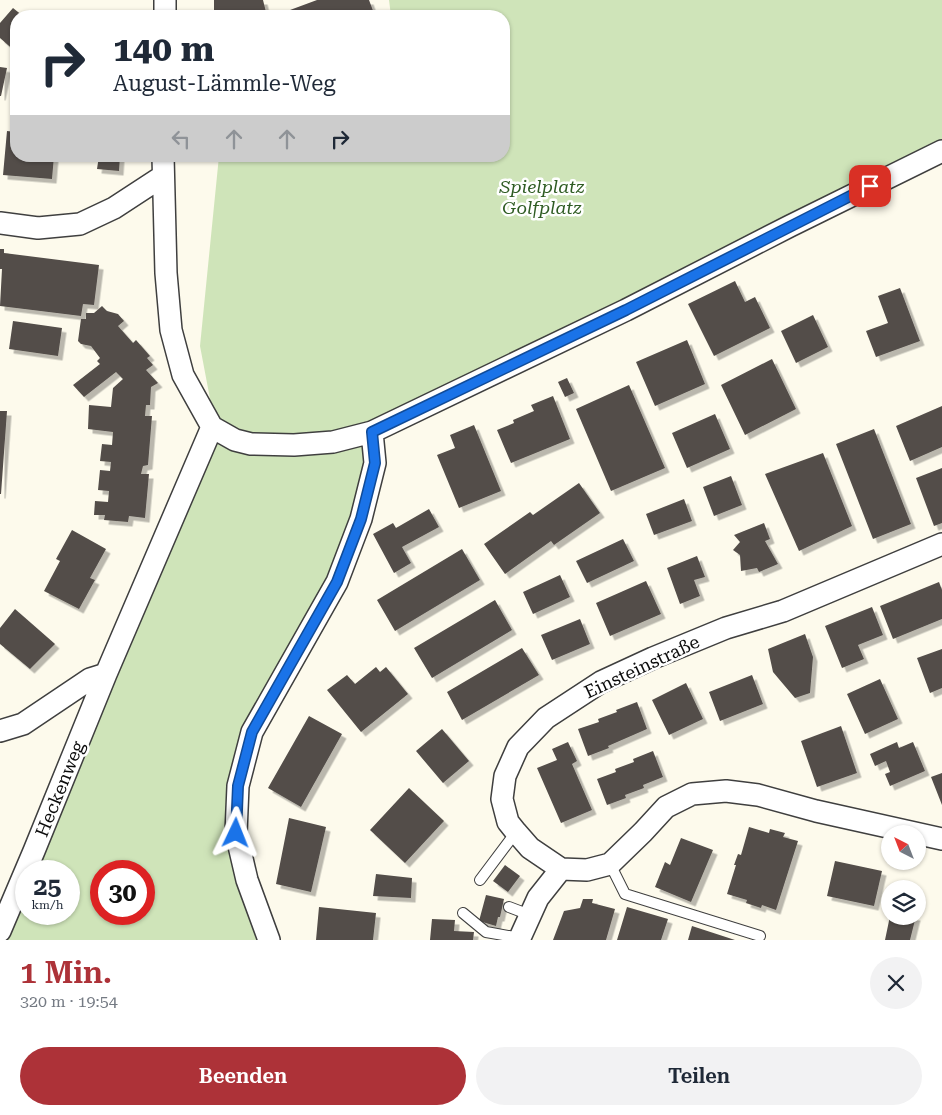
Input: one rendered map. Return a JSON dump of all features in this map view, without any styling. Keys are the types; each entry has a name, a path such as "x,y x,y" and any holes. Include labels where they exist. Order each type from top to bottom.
{"street":[{"path":"163,166 166,273 171,330 183,375 212,427 236,440 251,444 286,445 333,442 372,432 626,310 942,151"},
{"path":"0,223 38,228 80,224 114,208 163,166"},
{"name":"Heckenweg","path":"0,928 212,427"},
{"path":"269,940 246,880 236,833 238,786 252,732 337,582 361,519 375,463 372,432"},
{"name":"Einsteinstraße","path":"561,869 530,848 516,832 508,822 502,799 505,776 518,747 546,718 602,682 653,658 726,628 783,611 942,544"},
{"path":"0,731 23,724 90,679 106,674"},
{"path":"519,939 538,898 561,869 588,870 610,864 666,807 692,794 726,791 758,795 816,811 942,839"}],"lane":[{"path":"480,880 516,832"},
{"path":"610,864 625,894 760,936"},
{"path":"509,907 530,914"},
{"path":"463,913 486,932 519,939"}],"green space":[{"name":"Spielplatz Golfplatz","path":"389,0 942,0 942,151 372,432 361,519 252,732 236,833 269,940 0,940 15,900 15,925 80,925 80,860 30,860 211,404 200,346 218,162 510,162 510,10 390,10"}],"building":[{"path":"214,0 263,0 266,10 214,10"},
{"path":"317,0 369,0 373,10 290,10"},
{"path":"10,11 10,47 0,38 0,23"},
{"path":"0,67 7,68 1,96 0,96"},
{"path":"7,131 10,131 10,162 53,162 52,179 3,175"},
{"path":"98,162 120,162 119,171 97,169"},
{"path":"0,249 4,249 4,253 99,265 94,305 83,304 81,316 0,306 2,269 0,269"},
{"path":"735,281 745,302 755,297 770,328 714,356 688,304"},
{"path":"900,288 920,341 876,357 866,331 888,323 878,296"},
{"path":"102,306 107,311 118,314 124,321 118,326 133,343 136,340 150,356 147,358 153,365 146,370 158,383 151,387 150,405 146,405 145,416 152,416 148,465 143,466 141,474 149,474 145,518 129,516 128,522 104,520 105,515 94,515 95,501 108,502 109,491 98,490 100,470 110,471 111,462 100,461 102,444 112,445 113,432 88,429 89,405 111,407 113,388 123,379 116,372 84,397 73,385 100,364 97,361 100,358 91,346 81,344 78,341 81,319 86,319 86,313 94,313"},
{"path":"813,315 828,347 796,363 781,331"},
{"path":"13,321 62,328 58,356 9,349"},
{"path":"687,340 705,384 655,406 636,362"},
{"path":"772,359 796,409 745,435 721,385"},
{"path":"567,378 574,393 565,397 558,382"},
{"path":"629,385 665,468 611,491 576,409"},
{"path":"553,396 570,439 511,463 497,430 514,423 513,420 534,411 531,405"},
{"path":"942,406 942,447 910,461 896,426"},
{"path":"0,411 7,411 1,494 0,494"},
{"path":"715,414 730,449 687,468 672,433"},
{"path":"474,425 501,491 459,508 437,455 455,448 450,435"},
{"path":"874,429 911,524 873,539 836,444"},
{"path":"823,453 852,526 799,551 765,474"},
{"path":"942,468 942,523 934,526 916,478"},
{"path":"731,476 742,505 714,516 703,487"},
{"path":"579,483 600,513 554,545 551,541 505,574 484,544 530,512 533,515"},
{"path":"684,499 692,521 654,535 646,514"},
{"path":"429,509 439,527 402,547 411,563 394,573 373,534 393,523 396,528"},
{"path":"764,523 770,539 765,541 778,564 759,572 757,568 741,571 740,555 733,550 740,542 734,535"},
{"path":"72,530 106,549 90,578 95,580 79,609 44,591 60,561 56,559"},
{"path":"623,539 634,561 587,583 576,561"},
{"path":"462,549 480,580 395,631 377,600"},
{"path":"697,556 705,577 694,580 700,596 680,604 667,568"},
{"path":"560,575 570,597 533,614 523,592"},
{"path":"646,581 661,614 610,636 596,603"},
{"path":"939,582 942,590 942,619 893,639 880,606"},
{"path":"495,600 512,630 432,678 414,648"},
{"path":"872,607 883,635 858,645 864,659 842,668 825,626"},
{"path":"15,609 55,644 30,669 0,644 0,628"},
{"path":"580,619 590,644 552,660 541,635"},
{"path":"805,634 813,657 810,693 795,698 773,672 768,649"},
{"path":"522,648 539,675 462,720 447,692"},
{"path":"942,649 942,688 930,693 917,658"},
{"path":"376,667 380,672 386,667 408,694 361,732 327,690 347,675 355,684"},
{"path":"752,675 763,704 720,721 709,692"},
{"path":"880,679 898,719 865,734 847,694"},
{"path":"686,683 703,719 669,735 652,700"},
{"path":"637,702 647,729 588,756 578,729 599,722 598,719"},
{"path":"309,716 342,734 301,807 268,788"},
{"path":"841,726 857,773 817,787 801,741"},
{"path":"442,729 469,761 443,783 416,751"},
{"path":"568,742 577,761 572,764 592,810 561,823 537,768 557,760 552,749"},
{"path":"897,742 899,748 913,742 925,771 890,786 885,774 890,772 886,761 875,766 870,754"},
{"path":"653,751 663,777 643,785 644,788 625,795 626,798 607,805 597,779 616,772 615,769 634,762 633,759"},
{"path":"942,773 942,805 931,777"},
{"path":"409,788 444,821 405,863 370,830"},
{"path":"289,818 326,827 311,892 276,884"},
{"path":"749,827 769,833 770,829 785,833 783,837 798,841 776,910 762,905 761,908 746,903 747,900 727,894 736,865 734,865 738,854 741,855"},
{"path":"681,838 713,850 691,902 655,887 665,862 670,865"},
{"path":"835,861 882,871 874,906 827,896"},
{"path":"505,865 520,876 508,892 493,881"},
{"path":"376,874 412,878 411,898 373,896"},
{"path":"486,895 504,899 496,926 479,921"},
{"path":"583,899 593,899 592,903 615,909 606,940 553,940 564,911 580,908"},
{"path":"319,907 376,913 373,940 316,940"},
{"path":"627,907 668,919 661,940 617,940"},
{"path":"432,919 455,920 454,931 474,932 473,940 430,940"},
{"path":"888,925 914,925 910,940 885,940"},
{"path":"692,926 735,940 688,940"}],"route":[{"path":"236,833 238,786 252,732 337,582 361,519 375,463 372,432 626,310 870,186"}]}
